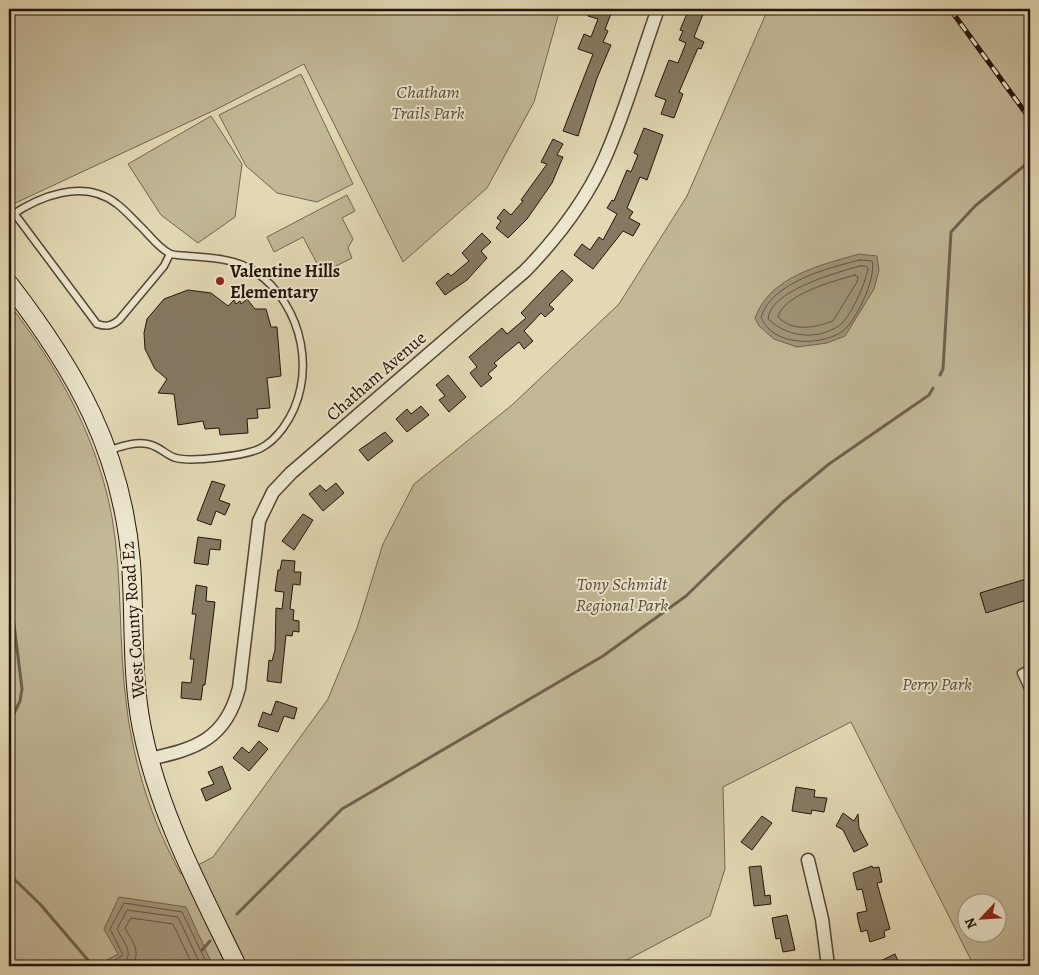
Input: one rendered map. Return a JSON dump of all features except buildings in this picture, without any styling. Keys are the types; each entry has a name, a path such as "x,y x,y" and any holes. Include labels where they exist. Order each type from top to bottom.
{"street":[{"name":"Chatham Avenue","path":"149,759 198,746 222,726 233,708 240,688 258,530 265,506 273,492 291,473 525,271 547,248 587,191 603,161 658,9"},
{"name":"West County Road E2","path":"9,284 63,357 81,391 107,450 127,529 133,595 138,698 149,759 167,817 237,966"},
{"path":"808,860 822,919 828,966"}],"lane":[{"path":"107,450 134,443 145,443 177,458 240,456 261,448 274,439 288,420 300,395 304,373 302,349 288,309 268,282 240,264 170,254 116,203 93,193 68,191 52,195 11,215 97,324 103,326 114,324 121,318 164,266 170,254"},
{"path":"1030,668 1021,673 1030,693"}],"green space":[{"name":"Chatham Trails Park","path":"9,9 560,9 534,102 487,188 403,262 304,64 219,108 9,206"},
{"name":"Tony Schmidt Regional Park","path":"768,9 1030,9 1030,959 1016,966 974,966 962,942 1006,942 1006,892 956,892 956,930 851,722 723,787 725,869 710,916 625,961 577,966 510,963 506,966 9,966 9,304 44,353 73,404 86,431 105,487 112,517 118,565 124,685 134,752 153,815 181,874 213,857 328,699 357,628 383,544 414,484 512,405 619,304 687,196"},
{"path":"301,74 353,184 317,202 277,193 246,166 219,115"},
{"path":"211,116 242,164 235,217 198,243 161,215 128,164"},
{"path":"347,195 355,211 342,218 353,239 348,248 352,258 322,273 303,237 274,252 267,237"}],"water":[{"path":"859,254 877,256 879,270 874,289 845,336 827,343 797,347 774,339 759,326 755,318 762,304 784,282 813,268"},
{"path":"119,897 186,907 213,966 96,966 118,954 104,929"}],"waterway":[{"path":"9,16 16,9"},
{"path":"940,375 943,369 951,232 975,206 1030,161"},
{"path":"237,914 342,809 603,656 686,596 783,502 829,464 929,395 933,388"},
{"path":"9,584 22,689 20,701 9,724"},
{"path":"9,866 15,880 40,904 93,966"},
{"path":"202,950 210,941"}],"railway":[{"path":"950,9 1030,119"}],"place":[{"name":"Valentine Hills Elementary","path":"220,281"}],"park label":[{"name":"Perry Park","path":"937,684"}]}
